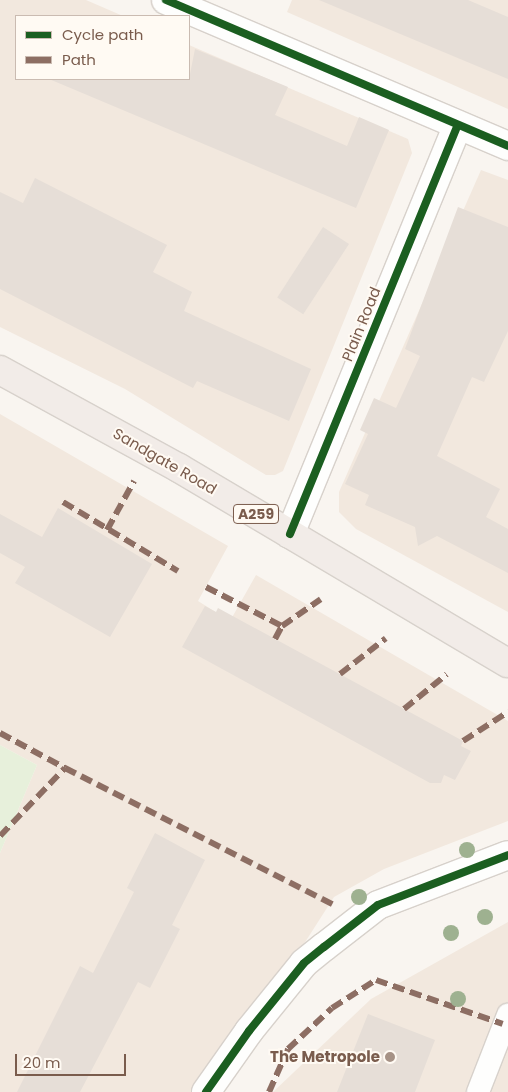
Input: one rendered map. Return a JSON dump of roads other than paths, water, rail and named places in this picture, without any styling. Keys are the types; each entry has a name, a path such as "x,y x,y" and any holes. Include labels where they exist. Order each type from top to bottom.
{"highway":[{"name":"Sandgate Road","path":"0,370 290,534 508,663"}],"street":[{"path":"166,0 508,146"},
{"name":"Plain Road","path":"290,534 458,125"},
{"path":"206,1092 292,977 332,941 378,905 508,855"}],"lane":[{"path":"478,1092 508,1015"}],"place":[{"name":"The Metropole","path":"390,1057"}]}
